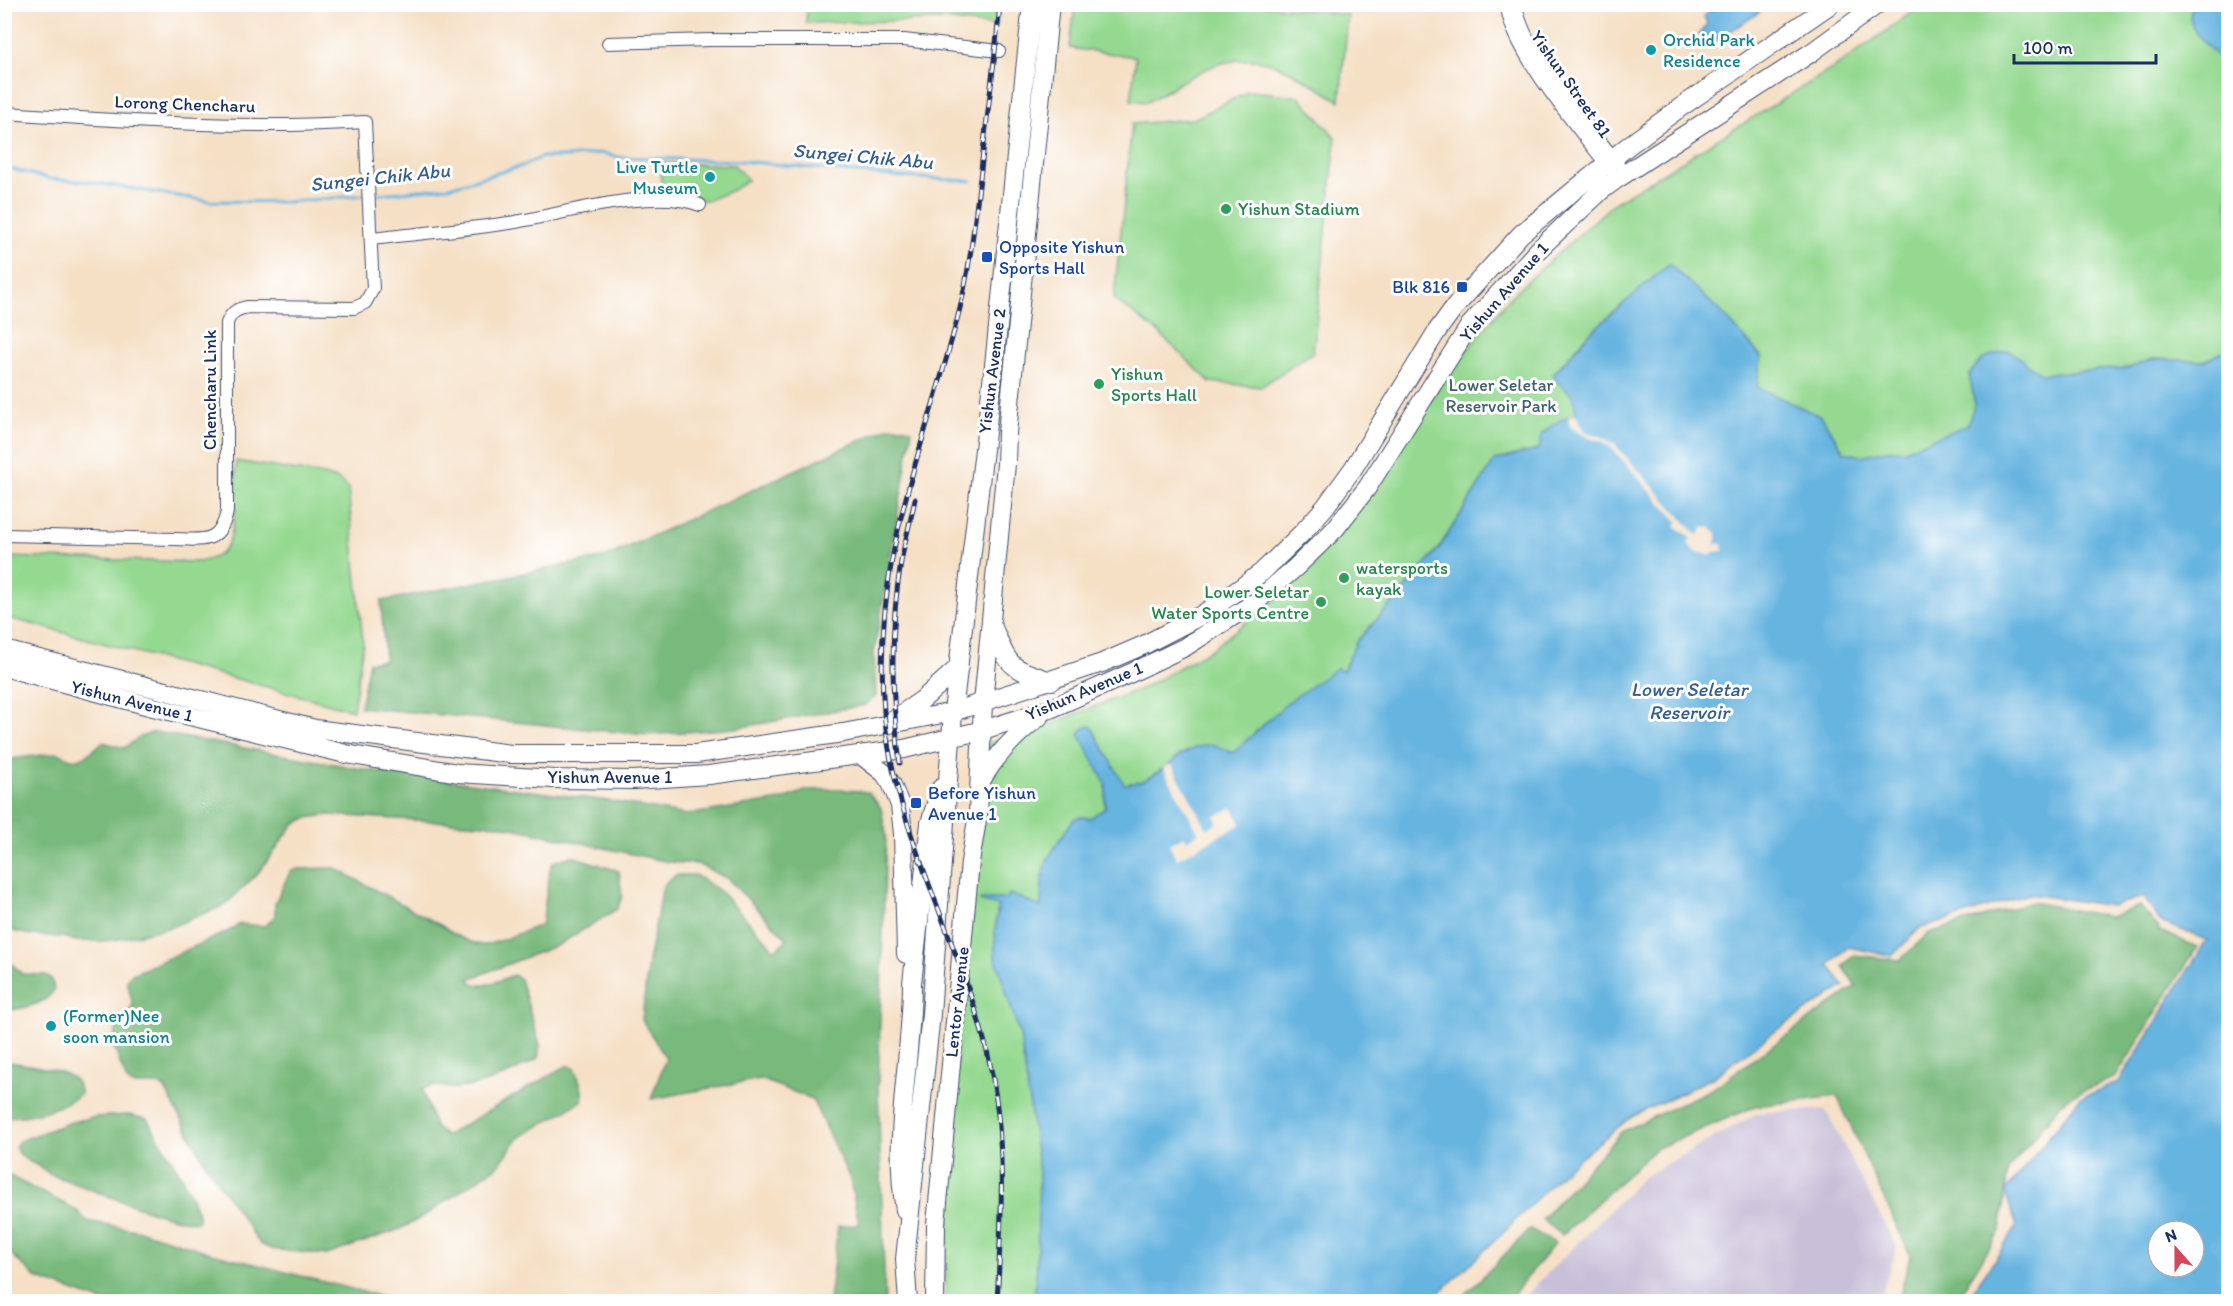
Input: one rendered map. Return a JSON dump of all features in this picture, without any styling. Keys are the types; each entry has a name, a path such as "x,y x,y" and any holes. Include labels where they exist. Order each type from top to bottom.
{"main road":[{"name":"Yishun Avenue 2","path":"951,738 1032,4"},
{"name":"Yishun Avenue 2","path":"983,704 1050,4"},
{"name":"Yishun Avenue 1","path":"4,650 315,729 511,754 696,754 843,734 953,712 1052,681 1144,645 1198,617 1262,572 1303,532 1354,467 1405,382 1454,309 1521,234 1610,161 1681,107 1831,4"},
{"name":"Yishun Avenue 1","path":"4,667 153,707 346,754 458,773 554,779 633,780 710,775 861,755 951,738 1050,709 1185,647 1257,601 1335,529 1367,488 1470,324 1539,249 1622,176 1812,51 1878,4"},
{"path":"1812,17 1815,28 1827,34 1844,28"},
{"path":"1779,39 1799,33 1806,38 1812,51"},
{"path":"990,620 1006,657 1013,667 1021,672 1052,681"},
{"path":"1163,635 1157,644 1160,651 1164,653 1185,647"},
{"path":"884,726 922,700 958,667"},
{"name":"Lentor Avenue","path":"935,1302 939,1195 980,783 983,704"},
{"path":"980,783 992,761 1011,740 1050,709"},
{"name":"Lentor Avenue","path":"908,1302 905,1259 941,904 951,738"},
{"path":"861,755 884,774 891,783 900,805 903,834 908,1039"},
{"path":"909,1232 900,1180 912,983 930,823 949,764"}],"street":[{"name":"Yishun Street 81","path":"1507,4 1507,16 1517,42 1538,74 1622,176"},
{"name":"Yishun Street 81","path":"1516,4 1527,39 1610,161"},
{"path":"608,44 710,40 904,40 999,51"},
{"name":"Lorong Chencharu","path":"4,113 245,124 298,125 365,122"},
{"name":"Chencharu Link","path":"4,534 201,540 220,532 225,525 227,512 227,323 229,317 234,311 248,307 354,308 370,297 373,289 365,122"},
{"path":"372,239 479,227 549,217 617,203 668,197 700,205"}],"shaded area":[{"path":"1825,1109 1897,1248 1879,1301 1520,1301 1643,1177 1758,1113"}],"green space":[{"path":"807,4 999,5 997,26 942,20 806,23"},
{"path":"1255,4 1348,15 1340,101 1285,69 1266,62 1249,60 1218,64 1189,77 1147,102 1131,100 1136,57 1070,48 1075,5"},
{"name":"Lower Seletar Reservoir Park","path":"1922,5 2228,5 2228,350 2204,361 2153,359 2129,368 2041,374 1969,374 1975,404 1968,425 1905,450 1887,450 1861,456 1844,452 1822,417 1756,387 1761,356 1723,314 1669,264 1590,333 1553,374 1573,397 1576,414 1562,419 1544,432 1540,448 1529,453 1495,460 1440,546 1398,597 1357,641 1342,672 1288,702 1233,753 1212,744 1191,750 1177,756 1171,764 1143,781 1124,785 1105,797 1105,808 1090,818 1074,819 1049,860 1043,881 1041,907 1010,894 1005,899 982,899 981,901 998,905 995,957 1020,1035 1039,1172 1034,1301 945,1302 950,1162 959,1022 986,744 1037,729 1145,687 1210,650 1292,587 1341,530 1454,366 1510,297 1614,203 1840,64"},
{"name":"Yishun Stadium","path":"1249,91 1299,96 1336,138 1313,352 1261,387 1210,382 1159,333 1114,299 1132,124 1194,119"},
{"name":"Live Turtle Museum","path":"660,163 734,165 748,180 733,190 706,201 691,194 662,192"},
{"path":"889,427 903,427 912,430 874,653 876,696 865,705 736,728 647,735 360,707 369,662 385,660 381,601 606,557"},
{"path":"236,461 324,475 339,480 348,488 363,644 353,710 5,617 5,557 200,562 220,554 225,549 232,531"},
{"path":"154,732 368,770 616,802 686,815 781,800 808,790 837,789 868,792 881,808 886,834 878,1086 885,1301 829,1301 838,1226 859,1225 850,1179 812,1099 760,1079 651,1099 666,1058 642,1020 648,962 663,886 676,875 695,875 720,891 775,950 787,939 728,879 698,864 669,862 499,825 329,815 307,818 294,824 258,873 225,905 171,927 101,941 76,941 5,929 4,760 57,753 75,759 89,754 103,742 124,748 140,737"},
{"path":"572,856 619,871 622,897 617,909 558,945 469,979 478,985 484,985 514,975 520,979 540,1045 538,1058 510,1073 480,1084 453,1088 433,1086 422,1089 435,1127 445,1136 568,1065 574,1068 579,1080 582,1101 518,1138 499,1165 424,1216 400,1229 327,1255 271,1249 260,1244 207,1166 165,1089 159,1085 133,1085 127,1081 112,1042 117,1028 133,1005 127,981 130,975 227,932 239,924 265,926 275,916 275,903 290,872 297,869 335,868 461,938 482,945 503,940 542,924 553,862"},
{"path":"2032,902 2110,917 2140,906 2160,931 2197,947 2116,1077 2066,1098 2008,1169 2000,1232 1955,1301 1899,1301 1910,1255 1837,1096 1756,1106 1655,1149 1562,1235 1542,1219 1621,1132 1712,1089 1856,986 1843,966 1854,955 1900,960 1929,933"},
{"path":"4,956 22,974 46,975 52,980 54,990 39,1003 5,1011"},
{"path":"5,1061 62,1072 75,1080 81,1094 44,1112 5,1117"},
{"path":"129,1115 147,1119 186,1185 199,1221 189,1221 150,1211 49,1174 22,1157 15,1147 19,1141 71,1122 95,1117"},
{"path":"5,1171 15,1179 75,1209 87,1221 141,1231 212,1253 398,1301 101,1301 36,1278 9,1252 5,1244"},
{"path":"1530,1229 1555,1243 1508,1301 1459,1301"}],"water":[{"path":"1729,5 1757,5 1760,12 1706,47 1699,35 1707,24 1704,16 1709,11"},
{"path":"2193,5 2228,6 2228,68 2195,32 2190,14"},
{"name":"Lower Seletar Reservoir","path":"1669,264 1723,314 1761,357 1757,387 1822,417 1844,452 1861,456 1887,450 1905,450 1967,425 1975,404 1969,374 1983,358 2009,350 2041,374 2129,368 2153,359 2204,361 2228,350 2228,1301 1966,1301 2017,1227 2005,1192 2080,1098 2119,1082 2207,940 2160,922 2144,897 2112,906 2029,894 1919,929 1892,956 1848,947 1829,965 1844,986 1775,1031 1712,1078 1631,1117 1567,1168 1431,1301 1034,1301 1039,1172 1020,1035 995,957 998,906 980,901 982,899 1005,899 1010,894 1041,907 1042,881 1047,860 1060,839 1074,819 1090,818 1105,808 1106,785 1079,734 1084,728 1091,726 1124,784 1138,782 1151,777 1192,749 1201,746 1214,745 1233,753 1288,702 1337,668 1343,671 1357,641 1440,547 1495,460 1540,448 1541,435 1557,422 1576,414 1573,398 1553,375 1590,333"}],"pier":[{"path":"1576,414 1579,424 1586,432 1601,436 1614,444 1698,536 1703,528 1710,527 1717,533 1714,545 1722,543 1723,551 1713,552 1711,555 1696,552 1689,545 1688,541 1691,540 1688,535 1675,527 1679,523 1611,447 1602,441 1587,437 1570,426 1568,416"},
{"path":"1171,764 1207,829 1218,823 1215,817 1232,807 1241,824 1177,859 1169,844 1184,836 1187,840 1199,833 1163,768"}],"waterway":[{"name":"Sungei Chik Abu","path":"371,195 449,187 522,166 542,157 600,153 620,157 742,161 901,177 972,181"},
{"name":"Sungei Chik Abu","path":"4,167 50,179 90,182 209,201 288,202 365,195"}],"railway":[{"path":"997,1302 1001,1168 1000,1135 991,1069 971,996 899,796 884,712 882,674 886,597 892,559 915,465 952,340 967,274 1000,4"},
{"path":"900,763 893,688 893,637 897,587 915,499"}],"place":[{"name":"Orchid Park Residence","path":"1651,50"},
{"name":"Live Turtle Museum","path":"710,177"},
{"name":"Yishun Stadium","path":"1226,209"},
{"name":"Opposite Yishun Sports Hall","path":"987,257"},
{"name":"Blk 816","path":"1462,287"},
{"name":"Yishun Sports Hall","path":"1099,384"},
{"name":"watersports kayak","path":"1344,578"},
{"name":"Lower Seletar Water Sports Centre","path":"1321,602"},
{"name":"Before Yishun Avenue 1","path":"916,803"},
{"name":"(Former)Nee soon mansion","path":"51,1026"}]}
